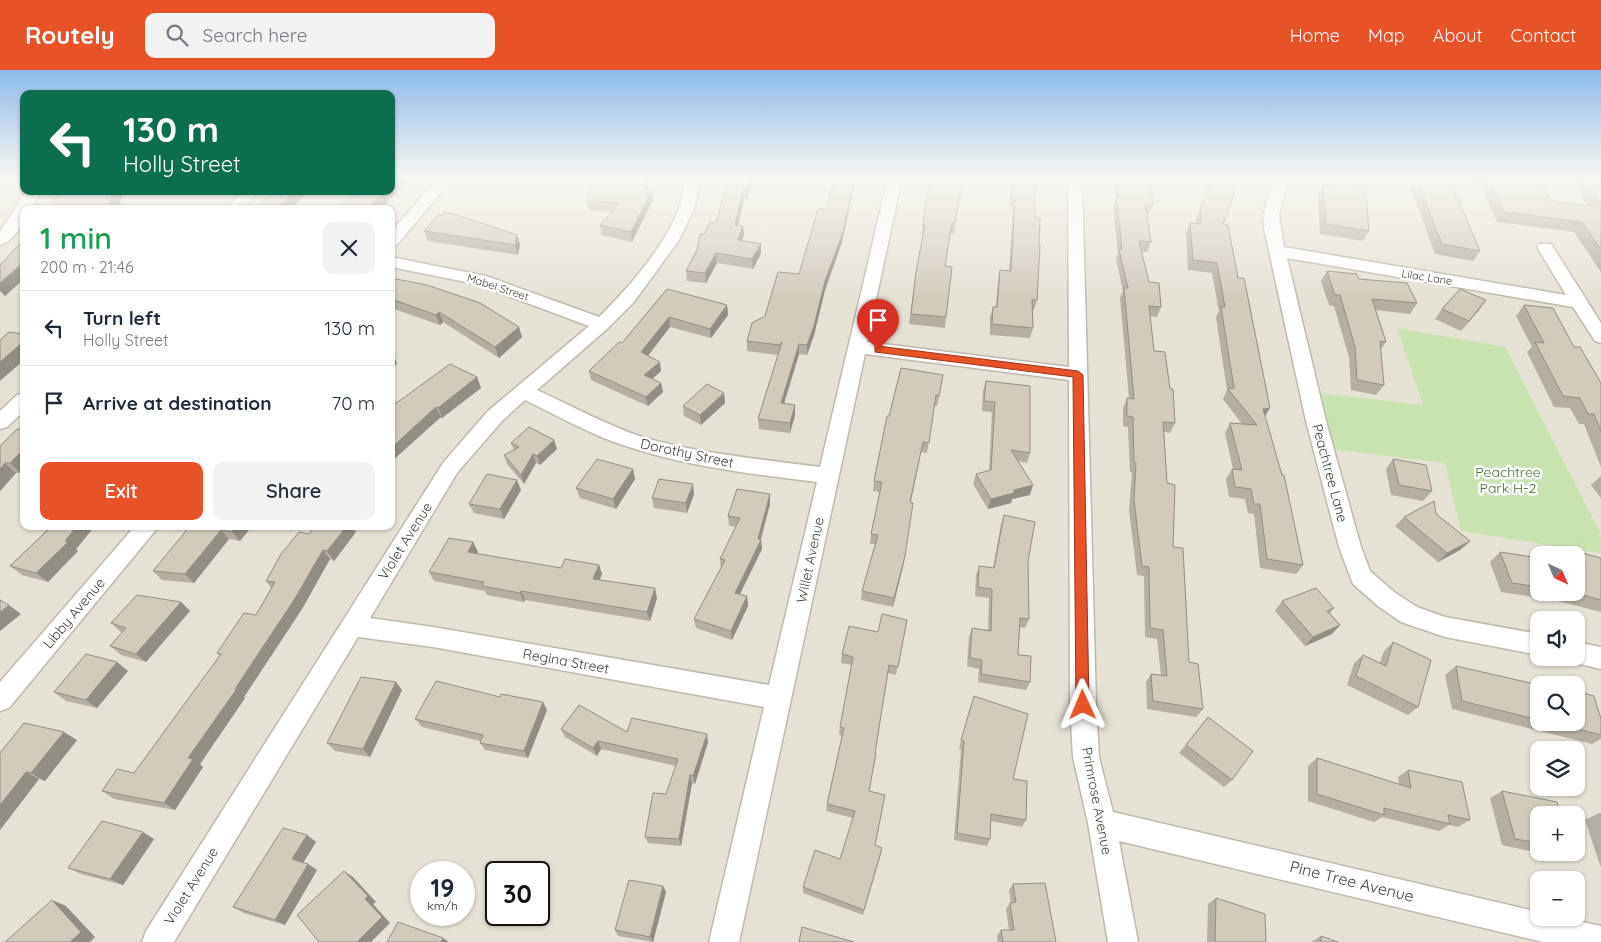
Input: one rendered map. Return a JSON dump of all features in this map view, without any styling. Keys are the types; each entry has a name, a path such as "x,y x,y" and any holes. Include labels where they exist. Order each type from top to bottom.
{"street":[{"path":"0,240 7,234 17,219"},
{"path":"395,237 411,219"},
{"name":"Violet Avenue","path":"157,942 450,468 495,416 602,324 628,298 671,240 681,219"},
{"name":"Willet Avenue","path":"724,942 886,219"},
{"name":"Primrose Avenue","path":"1076,219 1083,705 1086,757 1102,823 1118,919 1124,942"},
{"name":"Peachtree Lane","path":"1272,219 1276,251 1316,421 1350,547 1361,577 1386,599 1409,615 1445,627 1530,644"},
{"path":"1544,247 1601,338"},
{"name":"Lilac Lane","path":"1276,251 1578,302"},
{"name":"Mabel Street","path":"395,263 480,280 602,324"},
{"path":"858,347 1078,375"},
{"name":"Dorothy Street","path":"524,392 609,432 636,442 709,459 828,476"},
{"path":"0,422 20,404"},
{"name":"Libby Avenue","path":"0,700 145,530"},
{"name":"Regina Street","path":"353,626 433,637 780,698"},
{"path":"1585,655 1601,658"},
{"name":"Pine Tree Avenue","path":"1102,823 1601,942"}],"shaded area":[{"path":"0,219 20,219 20,530 395,530 395,219 1601,219 1601,942 0,942"}],"green space":[{"name":"Peachtree Park H-2","path":"1397,328 1505,347 1601,534 1601,553 1585,550 1585,546 1556,546 1461,531 1445,463 1323,448 1309,392 1423,405"}],"building":[{"path":"435,219 468,219 517,235 515,245 424,231"},
{"path":"606,219 638,219 631,232 600,225"},
{"path":"717,219 736,219 735,225 743,226 738,240 761,244 752,259 716,253 705,273 686,271 697,250 700,234 704,234 710,222 716,223"},
{"path":"815,219 846,219 825,281 814,326 807,345 799,344 781,403 795,405 790,423 758,419 782,342 779,345 747,341 752,323 765,316 778,272 799,274"},
{"path":"924,219 956,219 955,223 952,223 945,266 952,267 946,317 911,314 916,272 925,225 923,225"},
{"path":"1014,219 1040,219 1037,300 1032,300 1033,328 992,324 993,307 997,307 1000,270 1011,271"},
{"path":"1118,219 1147,219 1151,242 1139,241 1149,282 1159,283 1161,307 1149,306 1154,351 1165,352 1170,389 1173,389 1175,423 1163,422 1167,483 1175,485 1173,547 1183,548 1189,662 1198,664 1203,709 1153,701 1151,674 1167,676 1163,630 1150,628 1149,567 1142,566 1134,500 1136,463 1134,462 1133,417 1127,416 1127,398 1134,399 1124,288 1128,288 1119,249 1122,249"},
{"path":"1201,219 1225,219 1223,224 1228,225 1238,278 1244,278 1270,408 1263,409 1282,475 1284,475 1303,565 1267,559 1260,504 1254,504 1251,489 1235,487 1232,469 1242,470 1230,423 1257,425 1228,389 1234,388 1221,307 1225,307 1217,263 1193,260 1190,223 1201,224"},
{"path":"1326,219 1368,219 1369,231 1326,224"},
{"path":"1432,219 1466,219 1480,251 1442,244"},
{"path":"1556,219 1601,219 1601,250 1582,222"},
{"path":"20,243 20,266 0,283 0,265"},
{"path":"1327,271 1357,274 1359,279 1407,283 1417,303 1372,299 1386,342 1380,341 1384,385 1357,380 1355,347 1340,295 1335,295"},
{"path":"395,279 427,285 480,303 519,327 495,347 439,312 436,315 395,300"},
{"path":"667,289 727,305 710,329 669,317 641,352 660,362 644,375 661,383 646,397 589,371 619,342 622,343"},
{"path":"1460,289 1486,300 1469,321 1442,309"},
{"path":"1524,305 1553,308 1574,347 1580,347 1601,383 1601,431 1594,414 1588,414 1580,398 1563,396 1535,342 1544,343"},
{"path":"9,332 20,333 20,344 0,362 0,340"},
{"path":"450,364 477,377 438,408 436,407 395,444 395,404"},
{"path":"901,368 943,375 939,396 936,395 929,443 923,442 910,502 913,503 905,556 894,598 862,591 878,535 871,534 882,482 874,481 887,416 889,416"},
{"path":"986,381 1030,386 1030,453 1011,450 1033,485 1014,490 1014,493 991,499 976,474 991,470 995,402 984,401"},
{"path":"707,384 724,393 700,415 683,406"},
{"path":"529,427 554,440 537,456 533,454 521,475 504,455 519,447 511,443"},
{"path":"17,429 20,429 20,453 10,463 5,463 0,469 0,446"},
{"path":"597,459 633,469 613,499 576,488"},
{"path":"1393,459 1426,465 1432,491 1399,485"},
{"path":"487,474 517,480 500,509 469,504"},
{"path":"659,479 693,484 686,503 652,498"},
{"path":"737,489 770,494 758,539 761,540 735,593 747,596 731,631 694,619 725,560 720,559 740,518 728,516"},
{"path":"1434,501 1436,514 1470,541 1447,553 1404,517"},
{"path":"1004,515 1035,522 1028,561 1029,619 1020,618 1018,655 1031,656 1030,682 981,674 982,660 970,658 972,628 991,631 992,589 978,587 979,566 994,568"},
{"path":"48,530 74,530 65,541 68,542 36,573 10,566"},
{"path":"187,530 221,530 185,574 153,571"},
{"path":"312,530 344,530 327,551 323,550 294,600 236,690 188,758 193,759 164,803 102,791 117,769 134,773 221,654 217,653 244,613 256,615 275,582 266,581 281,554 299,532 309,534"},
{"path":"449,538 473,542 468,552 561,568 565,559 599,565 593,579 655,588 647,612 521,591 520,593 482,586 484,582 429,572"},
{"path":"1500,552 1530,557 1530,586 1512,583"},
{"path":"1585,554 1601,558 1601,600 1585,596"},
{"path":"1316,588 1334,608 1327,611 1340,625 1313,637 1282,601"},
{"path":"137,595 181,602 136,654 110,646 126,628 111,623"},
{"path":"0,600 9,605 0,612"},
{"path":"882,614 907,620 898,667 889,665 869,791 885,795 875,845 882,848 864,910 803,887 815,850 840,859 855,811 827,804 844,728 840,727 853,657 842,654 849,626 878,632"},
{"path":"1393,642 1431,660 1418,707 1356,676 1363,655 1386,666"},
{"path":"86,654 117,662 86,700 54,692"},
{"path":"1456,666 1530,683 1530,718 1462,701"},
{"path":"361,677 396,682 363,749 327,743"},
{"path":"436,681 500,697 501,694 543,702 524,751 480,743 483,735 415,719"},
{"path":"1585,694 1594,696 1601,719 1601,735 1585,731"},
{"path":"974,696 1028,714 1013,779 1027,781 1026,820 991,814 990,839 957,833 964,741 961,740"},
{"path":"579,705 627,732 632,718 707,734 693,776 690,775 679,839 645,837 653,793 666,794 678,759 598,741 593,748 561,729"},
{"path":"1208,717 1253,751 1232,780 1186,745"},
{"path":"24,723 64,732 31,773 26,772 0,805 0,753"},
{"path":"1317,758 1411,788 1408,770 1462,782 1470,820 1448,815 1450,824 1384,808 1384,815 1317,794"},
{"path":"1502,791 1557,802 1558,806 1530,806 1530,842 1515,839"},
{"path":"102,821 143,832 110,879 68,868"},
{"path":"283,828 307,835 292,859 308,864 275,920 233,907"},
{"path":"344,871 368,896 365,899 382,917 357,942 319,942 297,915"},
{"path":"629,880 663,886 650,937 615,930"},
{"path":"1045,883 1056,942 1003,942 1001,930 1014,930 1010,903 1016,902 1013,884"},
{"path":"1216,898 1265,914 1266,942 1215,942"},
{"path":"52,900 81,932 70,942 5,942"},
{"path":"398,922 443,938 441,942 387,942"},
{"path":"802,927 854,942 799,942"},
{"path":"1321,936 1338,942 1321,942"}],"route":[{"path":"878,350 1078,375 1083,705"}]}
